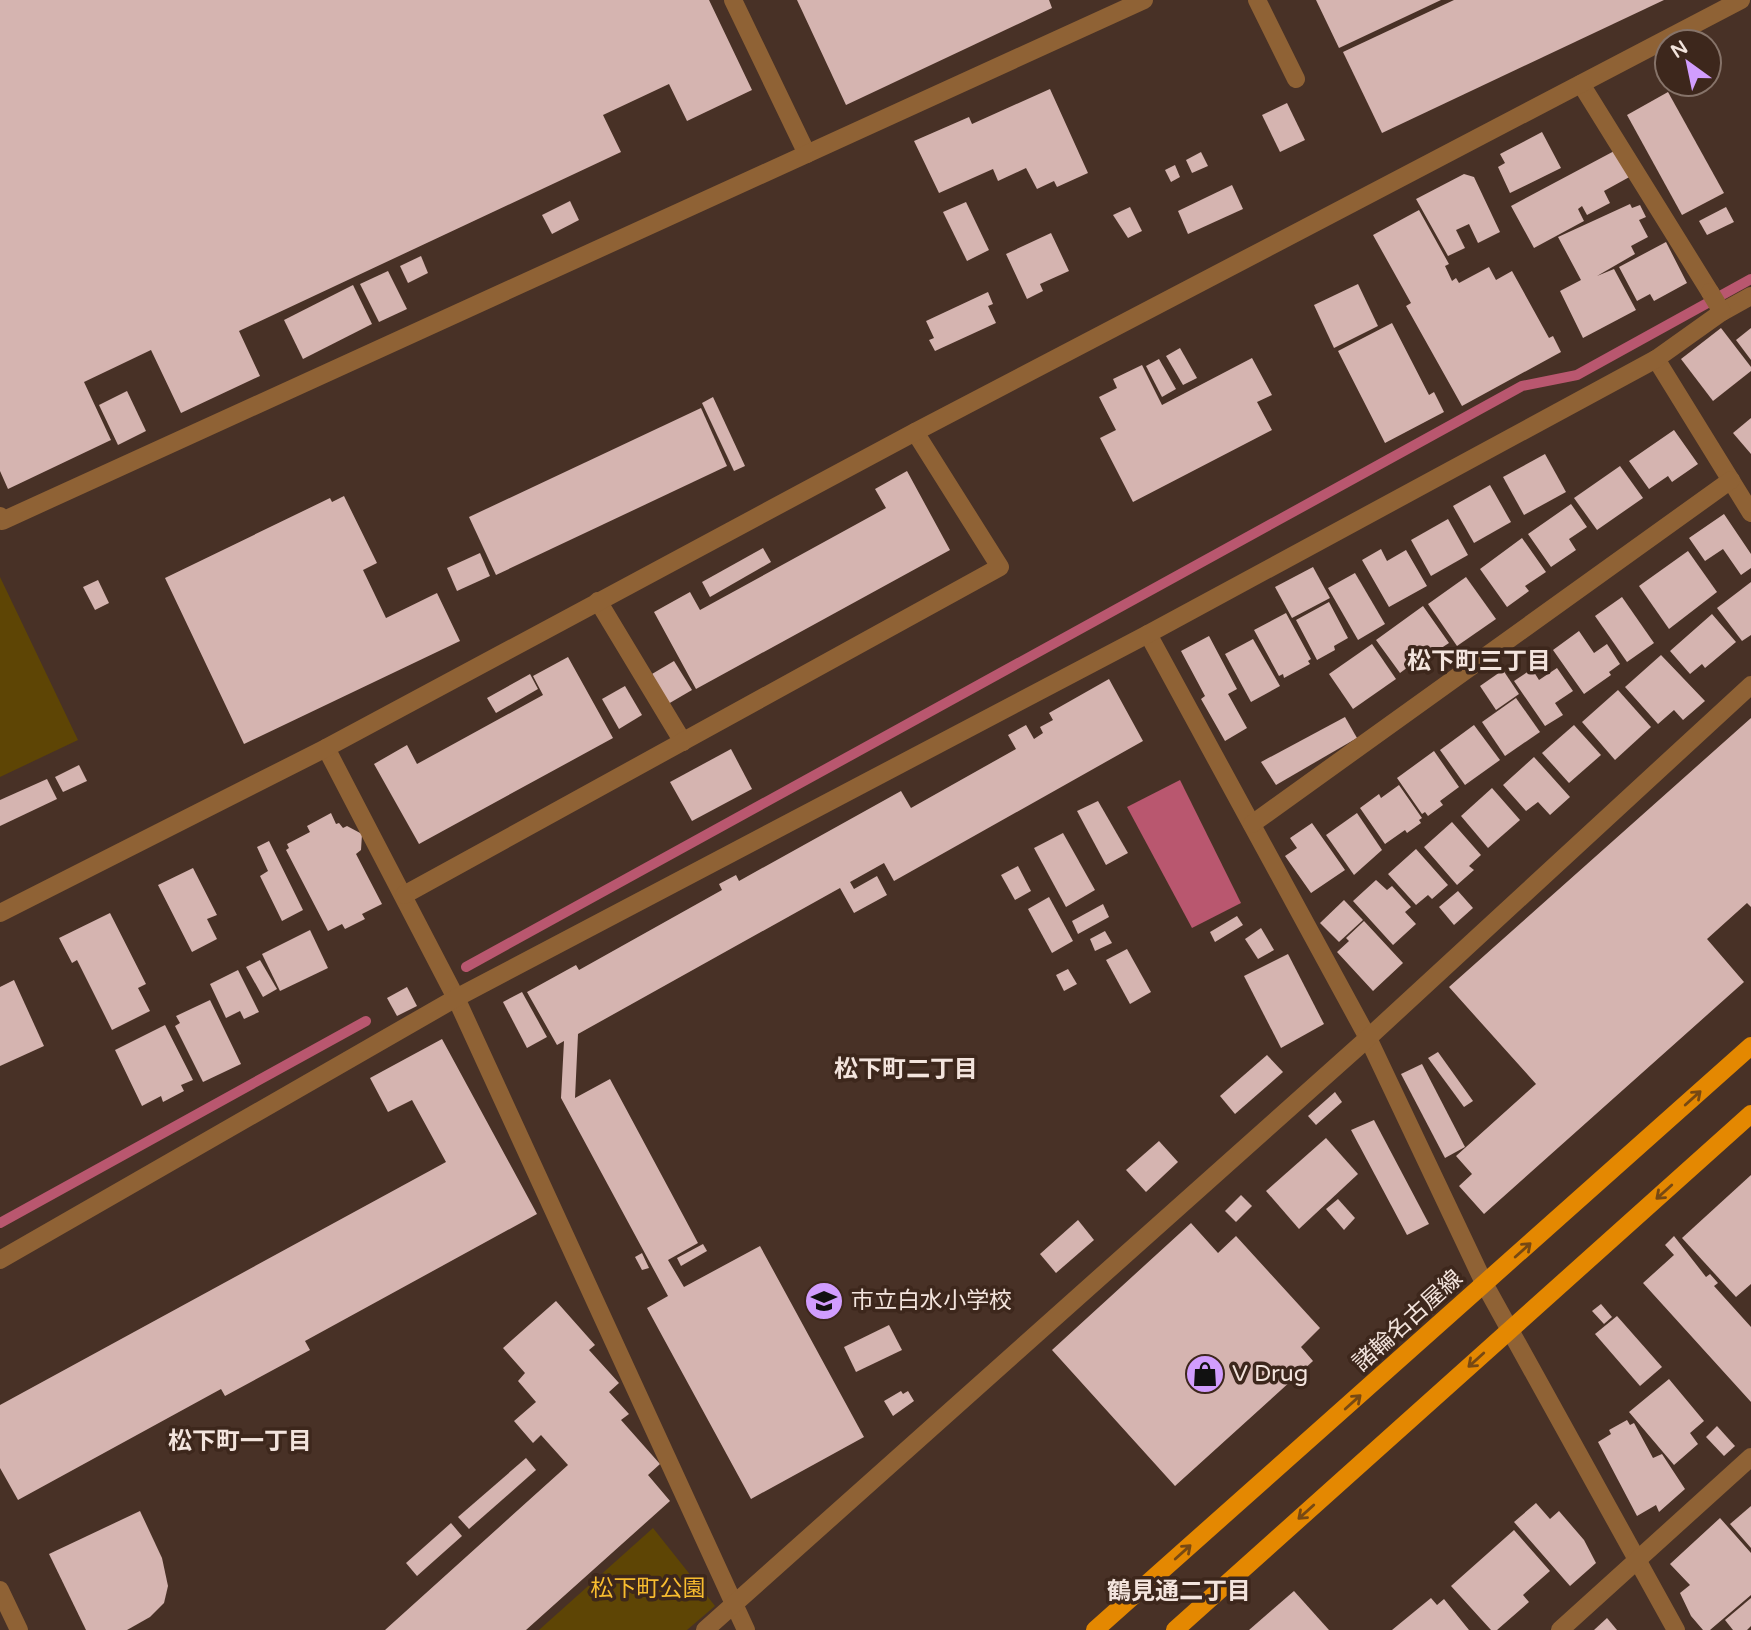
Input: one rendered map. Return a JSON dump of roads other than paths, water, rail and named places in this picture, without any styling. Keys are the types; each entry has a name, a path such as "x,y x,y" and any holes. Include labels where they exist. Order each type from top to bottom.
{"main road":[{"name":"諸輪名古屋線","path":"1095,1630 1751,1046"},
{"path":"1175,1630 1751,1114"}],"street":[{"path":"733,0 807,154"},
{"path":"0,516 2,521 15,516 1144,0"},
{"path":"1257,0 1296,79"},
{"path":"0,913 326,748 915,432 1741,0"},
{"path":"1581,83 1717,303"},
{"path":"0,1260 456,998 1147,634 1656,359 1717,303 1751,296"},
{"path":"1656,359 1751,513"},
{"path":"404,895 1000,567 915,432"},
{"path":"1252,824 1731,480"},
{"path":"598,601 683,743"},
{"path":"1147,634 1368,1038 1485,1285 1676,1630"},
{"path":"705,1630 1368,1038 1751,685"},
{"path":"326,748 456,998 746,1630"},
{"path":"1560,1630 1751,1457"},
{"path":"0,1590 19,1630"}],"waterway":[{"path":"466,967 1522,386 1577,375 1751,279"},
{"path":"0,1223 366,1021"}],"place":[{"name":"市立白水小学校","path":"824,1301"},
{"name":"V Drug","path":"1205,1374"}],"district":[{"name":"松下町三丁目","path":"1479,661"},
{"name":"松下町二丁目","path":"906,1069"},
{"name":"松下町一丁目","path":"240,1441"},
{"name":"鶴見通二丁目","path":"1179,1591"}],"park label":[{"name":"松下町公園","path":"648,1589"}]}
